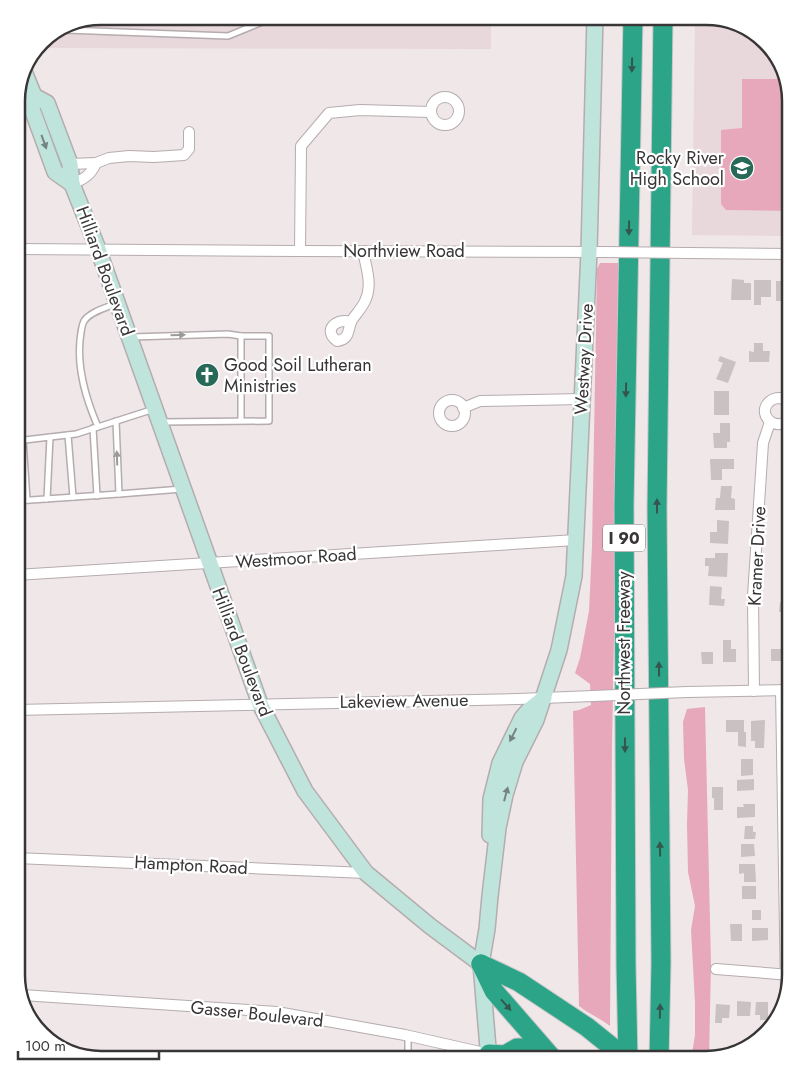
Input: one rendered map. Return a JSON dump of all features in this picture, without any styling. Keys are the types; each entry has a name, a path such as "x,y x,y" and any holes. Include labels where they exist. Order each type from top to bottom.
{"highway":[{"name":"Northwest Freeway","path":"628,1051 624,505 633,25"},
{"name":"Northwest Freeway","path":"659,1051 661,953 657,510 663,25"},
{"path":"481,964 519,982 587,1027 617,1051"},
{"path":"481,964 494,991 545,1051"},
{"path":"512,1051 517,1048 531,1048 537,1051"}],"main road":[{"name":"Westway Drive","path":"481,964 487,929 494,859 505,795 515,762 536,720 544,698 559,650 574,576 589,252 595,25"},
{"name":"Hilliard Boulevard","path":"28,80 34,96 32,109 56,172 72,184"},
{"name":"Hilliard Boulevard","path":"34,96 47,103 70,164 72,184 98,249 260,704 305,791 366,873 430,926 481,964"},
{"path":"481,964 488,1051"}],"street":[{"path":"300,252 301,146 329,113 360,110 431,112"},
{"path":"70,164 96,163 109,158 129,156 174,157 184,155 189,149 189,132"},
{"path":"72,184 85,179 96,163"},
{"name":"Northview Road","path":"25,249 782,254"},
{"path":"351,322 366,299 368,288 369,278 363,251"},
{"name":"Kramer Drive","path":"754,691 753,596 763,443 770,422 766,418 765,408 771,400 782,398"},
{"path":"463,408 480,401 582,399"},
{"path":"770,422 782,424"},
{"name":"Westmoor Road","path":"25,574 576,540"},
{"name":"Lakeview Avenue","path":"25,710 544,698 782,690"},
{"name":"Hampton Road","path":"25,858 366,873"},
{"path":"716,969 782,974"},
{"name":"Gasser Boulevard","path":"28,995 278,1012 408,1036 466,1051"}],"lane":[{"path":"73,30 228,36 255,25"},
{"path":"97,496 96,428 80,369 81,330 85,321 92,314 117,303"},
{"path":"25,440 76,434 116,421 157,416 241,421 269,420 269,336 228,334 129,337"},
{"path":"241,336 241,421"},
{"path":"116,421 119,494"},
{"path":"68,435 73,497"},
{"path":"47,499 50,437"},
{"path":"25,460 27,500 182,488"},
{"path":"408,1036 408,1051"}],"shaded area":[{"path":"101,25 491,25 491,49 46,48 72,31 86,26"},
{"name":"Rocky River High School","path":"695,25 721,26 744,35 760,47 774,67 779,81 782,101 782,236 692,235"},
{"path":"742,79 778,79 782,101 782,211 726,210 721,204 721,130 742,128"},
{"path":"600,263 621,263 612,745 610,1026 579,1006 573,711 591,705 590,684 575,673 580,658 589,611 597,269"},
{"path":"705,707 711,964 709,1051 706,1051 692,1051 695,1035 695,1003 691,930 695,906 688,872 688,790 684,759 683,722 687,709"}],"building":[{"path":"732,279 751,283 751,300 731,300"},
{"path":"754,280 771,280 771,297 761,297 761,305 754,305"},
{"path":"776,281 782,281 782,301 776,301"},
{"path":"754,343 763,343 763,351 770,351 769,362 749,362 749,351 754,352"},
{"path":"720,356 736,362 728,383 716,379 723,363 718,361"},
{"path":"714,391 729,391 729,415 714,415"},
{"path":"720,423 730,423 730,442 727,442 727,448 714,448 713,433 720,433"},
{"path":"710,459 734,459 734,469 722,469 722,480 711,480"},
{"path":"721,486 732,486 731,498 735,499 735,510 715,510 716,498 720,498"},
{"path":"717,520 729,521 728,544 710,543 710,532 717,532"},
{"path":"715,553 728,553 727,577 708,576 709,566 705,566 705,558 715,558"},
{"path":"710,586 722,587 721,599 725,599 724,606 709,605"},
{"path":"780,602 782,602 782,612 779,612"},
{"path":"723,640 731,640 731,649 736,649 736,662 723,662"},
{"path":"771,649 782,649 782,661 771,661"},
{"path":"701,652 713,652 713,664 702,664"},
{"path":"726,720 744,720 746,747 738,746 738,732 726,732"},
{"path":"765,720 764,748 755,748 755,741 751,741 751,721"},
{"path":"741,759 753,759 753,775 741,776"},
{"path":"754,779 754,790 737,791 737,780"},
{"path":"712,787 723,787 723,810 714,810"},
{"path":"743,804 755,804 755,817 737,818 737,807 744,807"},
{"path":"745,826 753,826 753,832 756,832 755,839 744,839"},
{"path":"741,844 754,844 755,856 741,857"},
{"path":"739,864 755,864 756,882 744,882 744,873 739,874"},
{"path":"742,886 756,886 756,899 742,899"},
{"path":"752,910 761,910 761,920 752,920"},
{"path":"730,924 742,924 742,941 731,941"},
{"path":"752,928 768,928 768,940 752,941"},
{"path":"737,1001 751,1002 750,1016 737,1016"},
{"path":"756,1002 768,1002 767,1020 760,1020 760,1015 755,1015"},
{"path":"716,1004 730,1005 729,1018 722,1018 722,1023 715,1023"}],"place":[{"name":"Rocky River High School","path":"742,168"},
{"name":"Good Soil Lutheran Ministries","path":"207,375"}]}
